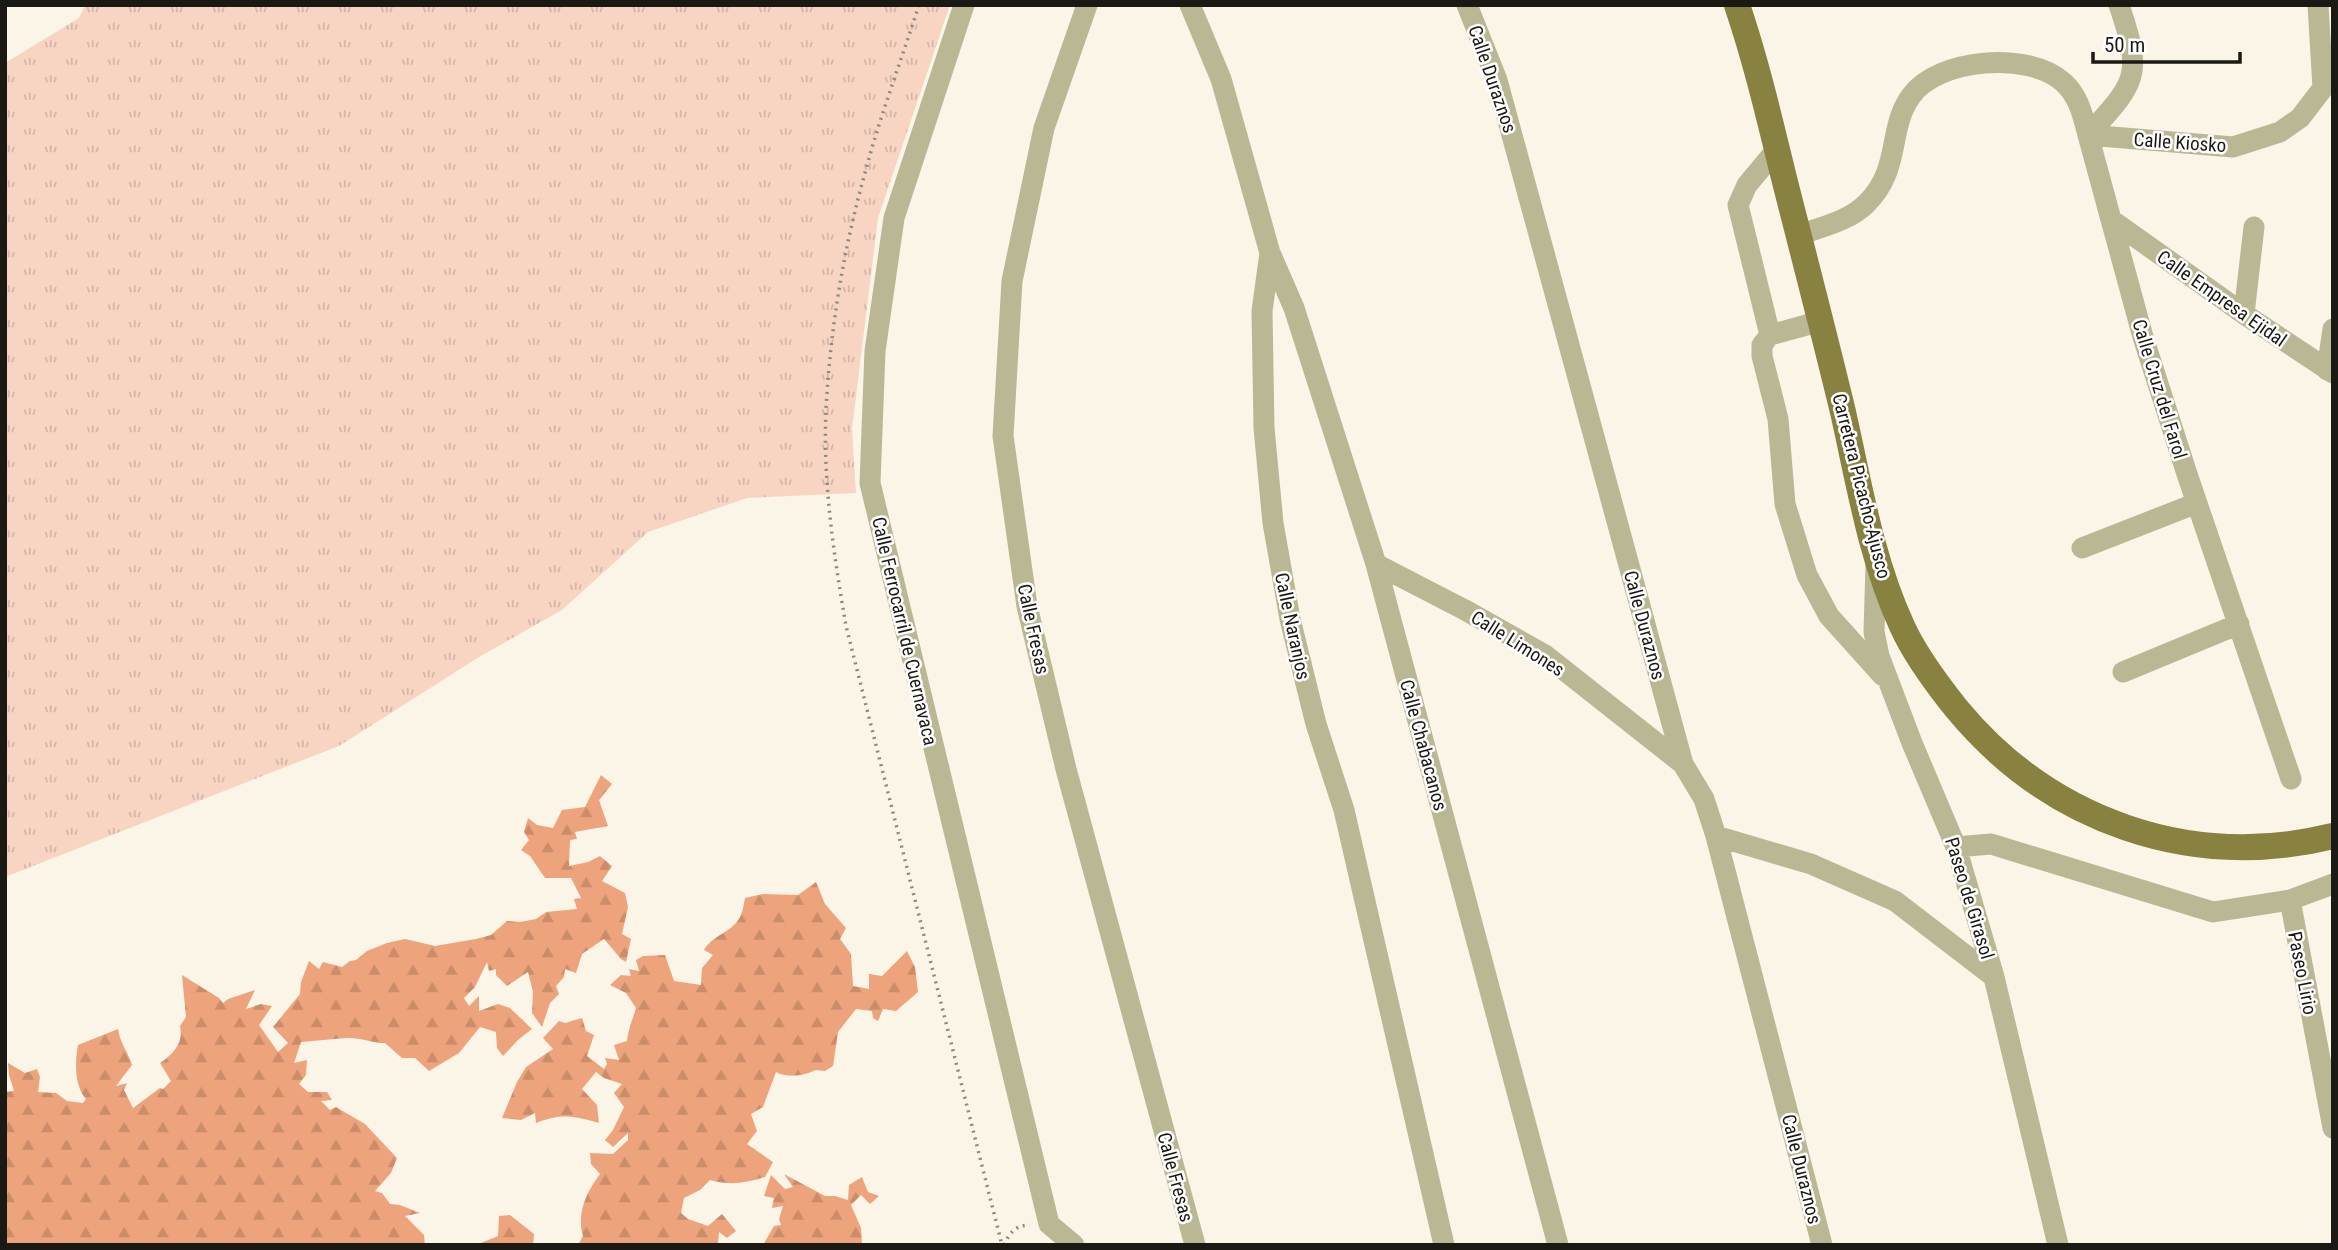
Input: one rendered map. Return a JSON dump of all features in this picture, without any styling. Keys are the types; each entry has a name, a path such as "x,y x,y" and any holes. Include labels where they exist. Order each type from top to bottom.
{"main road":[{"name":"Carretera Picacho-Ajusco","path":"1737,5 1753,52 1877,557 1902,626 1943,693 2020,772 2093,815 2169,841 2242,848 2333,836"}],"street":[{"name":"Calle Ferrocarril de Cuernavaca","path":"964,5 894,218 875,351 870,483 1049,1224"},
{"name":"Calle Fresas","path":"1087,5 1044,128 1012,281 1003,436 1027,606 1059,742 1195,1245"},
{"name":"Calle Naranjos","path":"1191,5 1221,79 1270,253 1262,312 1264,428 1273,523 1287,605 1316,724 1344,810 1444,1245"},
{"name":"Calle Duraznos","path":"1467,5 1501,94 1683,764 1704,799 1716,836 1822,1245"},
{"path":"2088,135 2123,97 2134,68 2132,44 2119,5"},
{"path":"2318,5 2328,92"},
{"path":"1799,235 1843,219 1865,205 1881,187 1891,166 1903,110 1912,94 1931,78 1955,68 1981,63 2026,65 2045,71 2063,82 2078,101 2088,135"},
{"name":"Calle Kiosko","path":"2088,135 2233,147 2280,131 2300,118 2328,92"},
{"name":"Calle Cruz del Farol","path":"2088,135 2143,337 2291,779"},
{"path":"1770,335 1738,205 1747,185 1777,149"},
{"name":"Calle Empresa Ejidal","path":"2113,221 2330,372"},
{"path":"2244,314 2254,227"},
{"name":"Calle Chabacanos","path":"1270,253 1294,308 1376,564 1558,1245"},
{"path":"1821,321 1770,335 1762,345 1762,356 1778,419 1785,504 1807,575 1829,616 1888,682"},
{"path":"2330,372 2333,329"},
{"path":"2082,548 2197,503"},
{"name":"Paseo de Girasol","path":"1877,557 1874,632 1879,656 1956,847 1994,976 2058,1245"},
{"name":"Calle Limones","path":"1376,564 1545,655 1683,764"},
{"path":"2123,672 2239,624"},
{"path":"1716,836 1811,864 1895,901 1994,976"},
{"path":"1956,847 1991,844 2213,912 2290,900 2333,884"},
{"name":"Paseo Lirio","path":"2290,900 2333,1128"},
{"path":"1049,1224 1074,1245"}],"path":[{"path":"1004,1245 1018,1226 1049,1224"}],"green space":[{"path":"85,5 950,5 878,218 852,429 856,493 747,498 648,532 562,610 479,657 339,746 5,877 5,63 79,18"},
{"path":"601,775 612,784 599,800 608,826 575,832 577,839 570,840 569,866 600,856 612,866 602,881 625,893 628,907 622,934 631,939 626,962 604,939 582,954 576,973 565,969 564,977 556,986 559,994 550,1003 542,1027 532,1013 533,992 528,972 507,986 496,975 496,969 489,971 487,962 475,987 464,998 469,1006 479,996 479,1011 498,1004 510,1008 532,1029 503,1056 497,1048 496,1032 480,1027 459,1053 429,1071 415,1058 402,1058 385,1043 351,1038 301,1042 294,1063 307,1060 306,1075 299,1084 308,1092 327,1092 332,1100 321,1101 330,1110 336,1107 365,1124 397,1158 391,1173 375,1191 382,1193 390,1204 420,1213 405,1216 424,1235 425,1245 5,1245 5,1092 14,1091 8,1063 25,1073 37,1069 40,1077 38,1092 56,1093 67,1101 83,1103 86,1099 79,1087 76,1073 78,1045 118,1029 132,1065 116,1086 127,1083 124,1090 133,1108 171,1081 160,1063 176,1048 180,1038 180,1026 186,1017 182,975 223,1003 255,990 246,1009 261,1004 272,1006 259,1025 278,1052 288,1043 273,1027 300,994 301,982 309,961 319,969 323,962 342,967 367,951 387,943 405,939 435,946 476,939 491,935 507,921 520,922 536,919 546,912 577,909 574,899 581,898 571,878 545,878 530,856 521,850 529,840 524,832 528,818 537,825 553,828 562,810 585,807"},
{"path":"816,882 825,904 846,928 840,939 851,954 853,986 869,989 869,974 882,976 907,951 915,967 918,992 896,1011 883,1009 878,1021 873,1018 872,1011 856,1009 838,1032 833,1066 825,1071 815,1070 796,1076 776,1072 763,1107 751,1114 757,1131 747,1144 773,1162 765,1177 738,1183 710,1180 700,1190 684,1198 681,1213 688,1219 708,1226 722,1214 736,1231 727,1238 719,1232 718,1243 709,1245 578,1245 583,1236 581,1219 584,1203 600,1174 591,1164 590,1153 613,1154 628,1140 628,1133 613,1147 605,1140 624,1107 614,1093 622,1084 596,1072 582,1089 597,1105 599,1123 568,1117 536,1123 535,1113 521,1120 502,1118 526,1067 553,1049 543,1038 559,1021 565,1023 582,1018 586,1031 594,1035 587,1056 604,1069 607,1064 605,1058 619,1060 614,1045 627,1041 636,1008 626,993 610,985 621,975 631,976 629,969 639,971 636,960 643,956 665,955 674,981 701,985 702,968 713,955 704,950 738,921 745,898 763,894 798,895"},
{"path":"784,1174 825,1196 848,1200 849,1185 862,1177 868,1192 879,1196 870,1204 861,1195 851,1205 861,1228 862,1245 763,1245 774,1226 781,1225 779,1219 783,1206 772,1208 774,1198 764,1196 771,1175 785,1189 793,1187"},
{"path":"510,1215 534,1234 533,1245 476,1245 498,1236 499,1216"}]}
